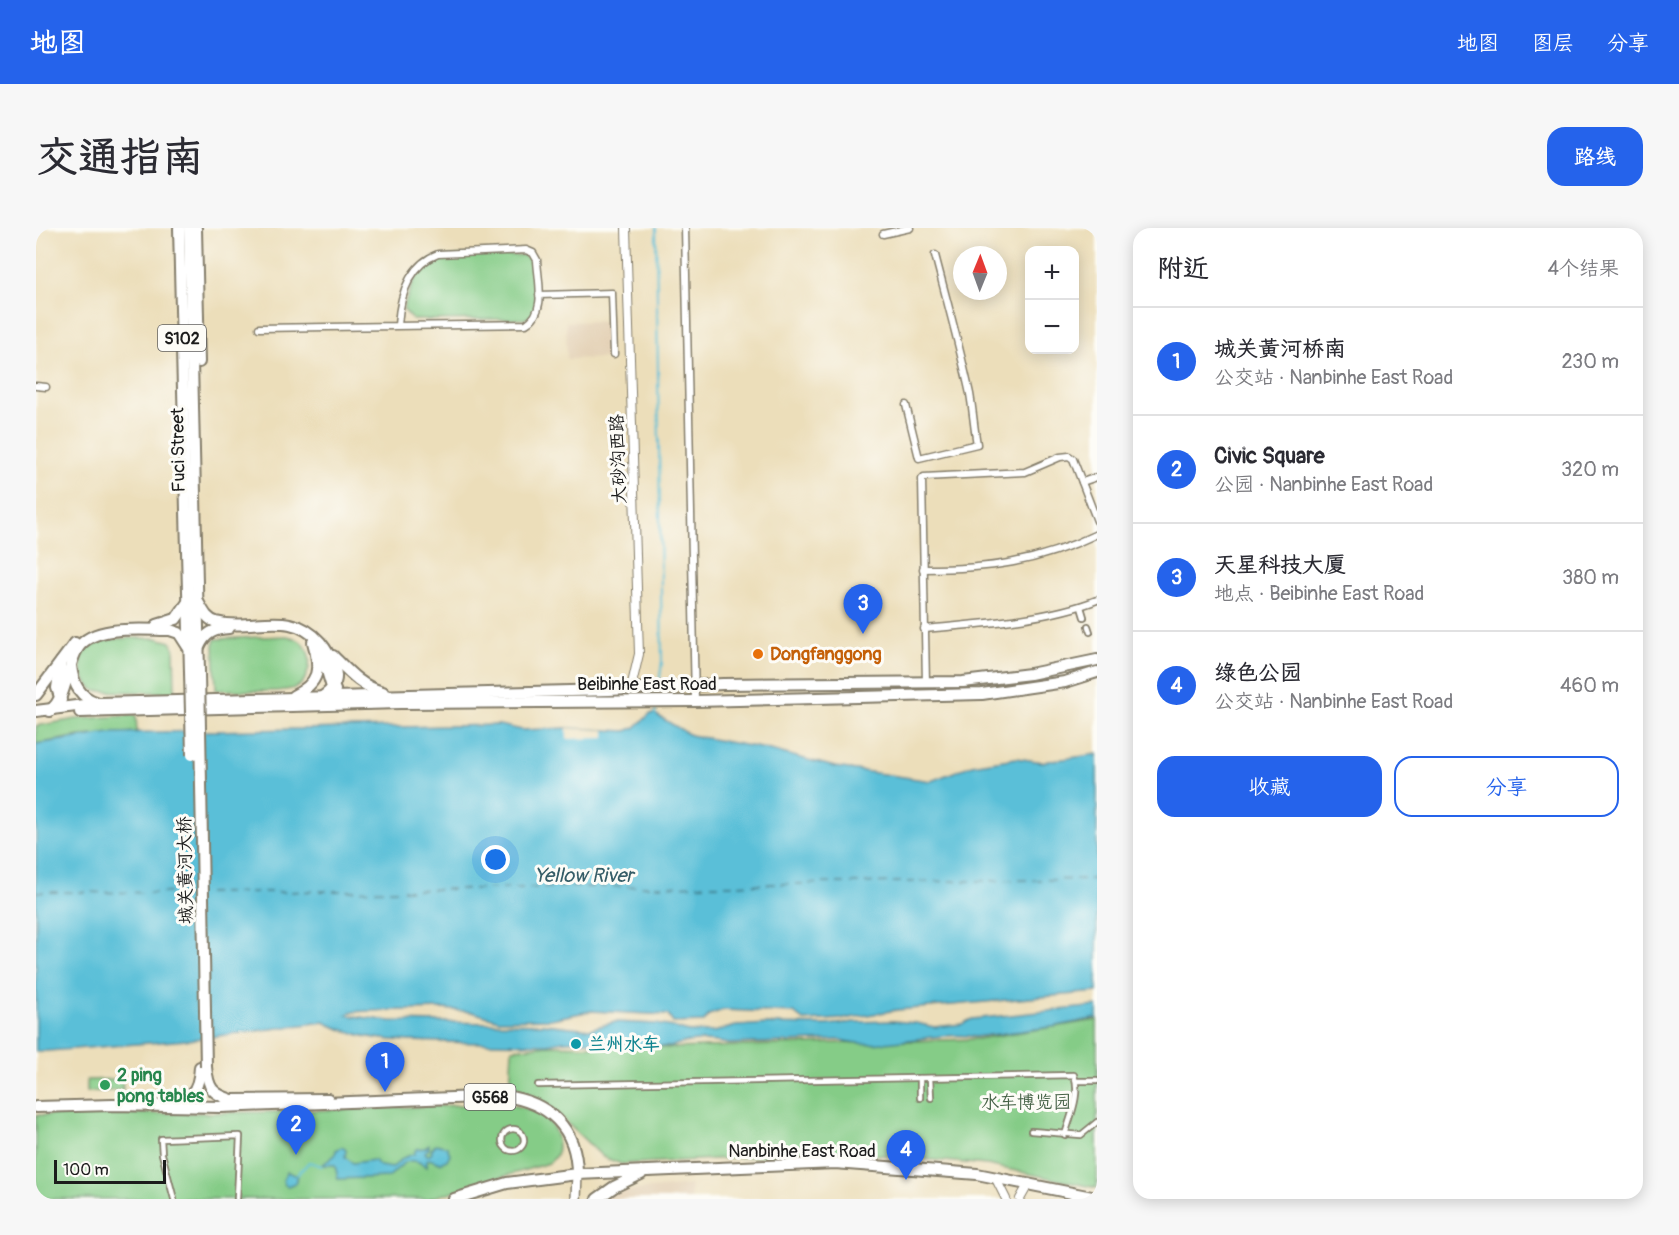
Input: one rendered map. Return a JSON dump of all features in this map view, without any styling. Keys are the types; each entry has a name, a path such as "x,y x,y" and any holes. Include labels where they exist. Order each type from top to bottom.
{"main road":[{"path":"173,228 181,502 192,528"},
{"name":"Fuci Street","path":"179,228 190,447"},
{"name":"Fuci Street","path":"189,228 190,447 195,672"},
{"path":"192,528 201,504 196,228"},
{"path":"64,703 69,649 86,632 103,627 171,622 193,602 211,620 225,623 292,623 304,627 344,669 364,684 373,690 398,695"},
{"path":"36,695 91,635 108,631 170,630 179,633 194,649 214,630 224,628 289,629 305,635 313,642 322,655 333,687 350,701 367,704"},
{"path":"289,698 305,690 317,676 318,660 313,642"},
{"path":"300,706 315,702 333,687 336,672 325,647"},
{"name":"Beibinhe East Road","path":"195,704 289,698 644,687 799,683 926,684 1030,674 1097,660"},
{"path":"66,664 82,696 100,703"},
{"name":"城关黄河大桥","path":"195,672 203,1067"},
{"name":"Beibinhe East Road","path":"195,704 300,706 643,702 982,694 1065,682 1097,672"},
{"path":"64,703 81,712"},
{"path":"36,718 64,703 195,704"},
{"path":"36,718 81,712 195,704"},
{"path":"36,711 53,709"},
{"path":"203,1067 212,1090 218,1096 232,1100 311,1098 356,1101"},
{"path":"135,1106 166,1104 194,1093 203,1067"},
{"name":"G568","path":"36,1107 251,1106 504,1096 529,1101 549,1112 566,1130 575,1148 577,1174"},
{"name":"Nanbinhe East Road","path":"454,1199 507,1183 577,1174 835,1163 995,1177 1097,1198"},
{"path":"597,1199 629,1178 650,1170"},
{"path":"576,1199 577,1174"}],"street":[{"name":"大砂沟西路","path":"626,228 639,654 631,688"},
{"path":"685,228 691,701"},
{"path":"883,234 910,228"},
{"path":"259,328 526,324 534,320 540,309 537,260 533,253 526,250 438,254 426,258 412,273 399,303 398,325"},
{"path":"906,405 919,458 977,444 969,394 935,255"},
{"path":"539,295 612,293 614,354"},
{"path":"36,386 46,387"},
{"path":"926,684 922,479 924,477 1025,472 1065,456 1073,459 1097,521"},
{"path":"1082,482 1097,477"},
{"path":"923,569 969,569 1014,564 1076,545 1097,534"},
{"path":"924,629 995,622 1081,607 1097,600"},
{"path":"1081,607 1084,617"},
{"path":"538,1085 1074,1075 1076,1098 1065,1135"},
{"path":"920,1078 920,1098"},
{"path":"930,1078 931,1098"},
{"path":"1076,1081 1097,1081"},
{"path":"1031,1131 1081,1135 1097,1122"},
{"path":"513,1129 521,1133 524,1140 520,1148 512,1150 505,1147 502,1139 506,1132 513,1129"},
{"path":"174,1199 162,1154 161,1138 240,1136 237,1199"},
{"path":"995,1177 1006,1199"},
{"path":"1020,1199 1029,1183"}],"shaded area":[{"path":"608,321 609,358 567,359 566,322"},
{"path":"691,1185 690,1199 596,1199 596,1194"}],"green space":[{"path":"460,255 523,255 532,262 536,310 533,315 525,319 413,320 403,309 416,277 430,261"},
{"path":"287,636 301,642 309,656 307,675 299,686 278,691 216,690 215,639"},
{"path":"156,638 171,642 174,649 175,693 96,691 84,679 81,669 83,652 91,646 109,640"},
{"path":"136,715 137,732 80,736 36,744 36,726 76,719"},
{"name":"水车博览园","path":"1097,1020 1097,1188 987,1165 848,1152 621,1164 603,1157 551,1108 532,1095 510,1087 512,1049 549,1045 672,1048 977,1039"},
{"name":"2 ping pong tables","path":"122,1079 123,1090 87,1092 87,1080"},
{"path":"489,1104 520,1107 540,1114 548,1120 557,1138 558,1149 554,1158 549,1163 428,1199 36,1199 36,1115 269,1112"}],"water":[{"name":"Yellow River","path":"650,714 655,714 690,735 766,749 835,767 931,781 972,765 1016,758 1043,762 1097,754 1097,992 897,1010 844,1019 804,1021 794,1013 723,1010 709,1015 704,1022 673,1023 668,1015 591,1011 551,1019 499,1020 472,1012 444,1009 351,1012 347,1015 390,1021 543,1024 590,1029 615,1022 656,1024 688,1032 714,1032 736,1026 767,1024 827,1025 893,1021 934,1027 962,1024 972,1019 1097,1006 1097,1018 1052,1027 975,1037 942,1036 874,1044 841,1040 729,1044 699,1041 671,1047 602,1045 575,1041 548,1044 399,1041 369,1037 339,1029 324,1022 187,1040 36,1052 36,744 109,733 499,725 522,730 567,728 626,731 634,728"},
{"path":"436,1144 447,1147 450,1154 447,1160 440,1163 429,1159 427,1167 415,1161 406,1162 389,1177 338,1179 335,1165 322,1165 342,1147 346,1150 345,1157 353,1163 374,1160 380,1166 392,1168 403,1158 414,1154 416,1149 429,1145 429,1149 425,1152 430,1155"},
{"path":"287,1172 298,1176 295,1183 288,1186 283,1180"}],"pier":[{"path":"567,728 605,730 605,738 567,739"}],"waterway":[{"path":"656,228 662,662 659,684"},
{"path":"655,717 656,704"},
{"path":"297,1175 309,1162 322,1166"}],"ferry route":[{"path":"207,893 1097,879"},
{"path":"36,892 199,893"}],"place":[{"name":"天星科技大厦","path":"863,634"},
{"name":"Dongfanggong","path":"758,654"},
{"name":"兰州水车","path":"576,1044"},
{"name":"2 ping pong tables","path":"105,1085"},
{"name":"城关黄河桥南","path":"385,1092"},
{"name":"Civic Square","path":"296,1155"},
{"name":"绿色公园","path":"906,1180"}]}
